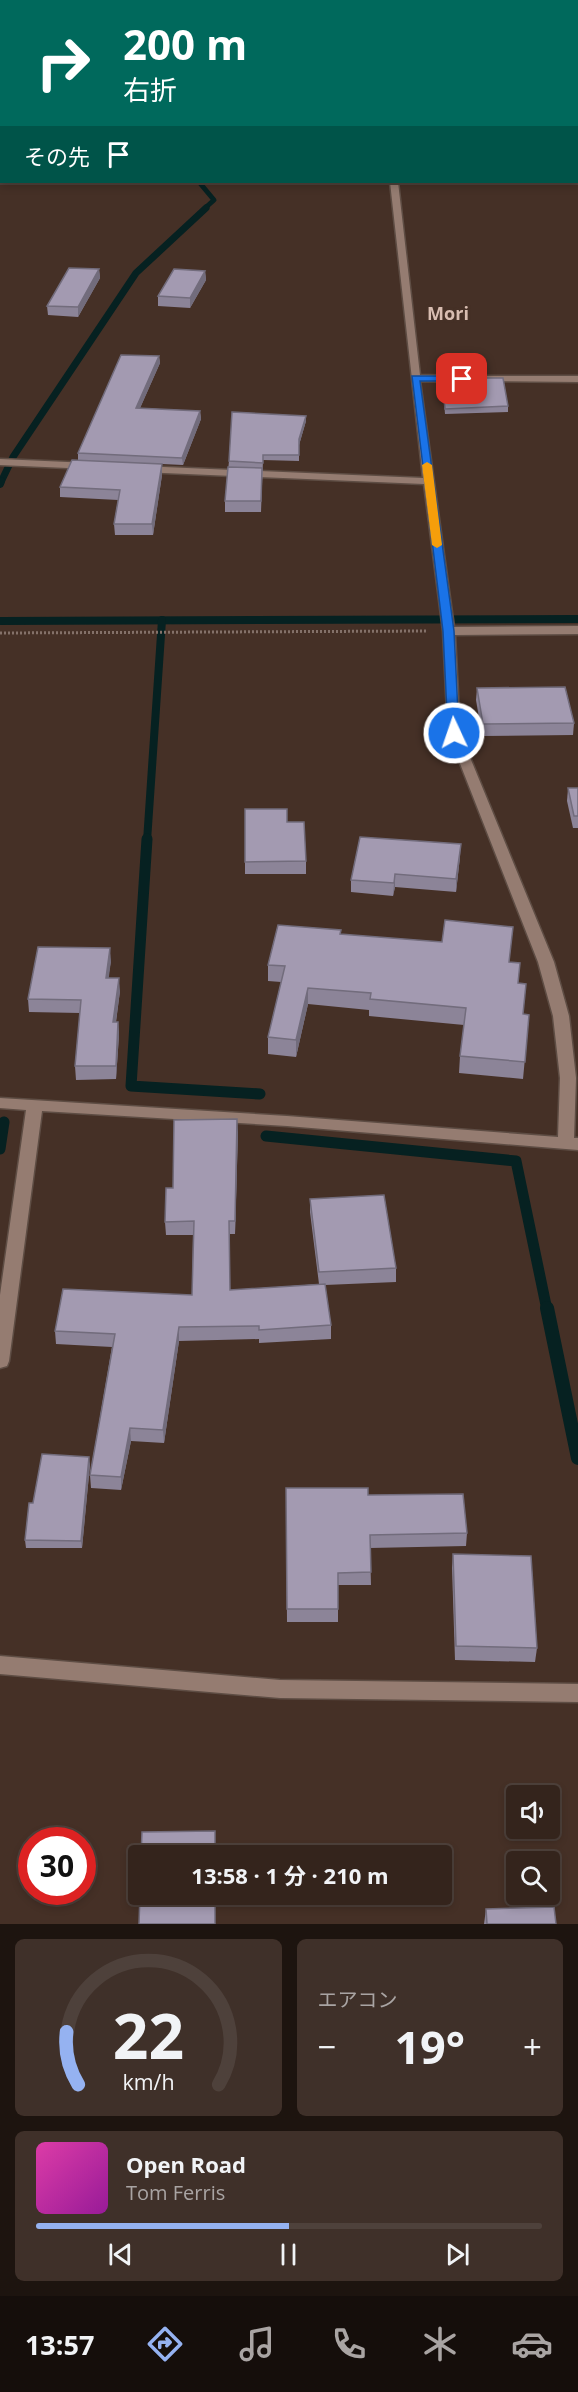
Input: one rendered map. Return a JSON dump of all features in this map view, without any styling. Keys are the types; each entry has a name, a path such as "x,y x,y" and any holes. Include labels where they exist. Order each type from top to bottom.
{"street":[{"path":"0,1103 572,1143 561,1016 546,962 454,733 449,631 415,378 394,183"},
{"path":"415,378 578,380"},
{"path":"0,462 100,467"},
{"path":"127,468 429,481"},
{"path":"449,631 578,630"},
{"path":"0,1361 35,1105"},
{"path":"0,1665 280,1689 578,1693"}],"path":[{"path":"0,633 449,631"}],"building":[{"path":"69,268 99,269 78,307 47,306"},
{"path":"174,269 205,271 190,298 158,296"},
{"path":"121,355 159,356 136,408 200,411 182,458 78,453"},
{"path":"442,378 503,378 508,406 445,409"},
{"path":"232,412 306,416 299,439 299,455 263,455 263,463 229,461"},
{"path":"72,460 162,464 152,524 114,524 120,490 60,487"},
{"path":"228,467 262,468 261,501 225,501"},
{"path":"565,687 574,723 483,724 477,688"},
{"path":"568,788 578,788 578,816 574,816"},
{"path":"245,809 287,809 287,822 304,822 306,861 245,862"},
{"path":"360,837 461,844 456,879 395,874 394,883 351,880"},
{"path":"445,920 513,927 509,962 520,963 518,983 526,984 523,1014 529,1015 525,1062 460,1056 466,1008 370,999 371,993 308,988 296,1040 268,1037 285,966 268,965 278,925 341,930 340,934 442,942"},
{"path":"38,947 110,948 106,978 119,978 113,1022 118,1022 116,1066 75,1066 81,1000 28,999"},
{"path":"237,1119 235,1221 229,1221 230,1290 325,1284 331,1325 259,1330 259,1326 179,1327 163,1430 130,1428 121,1477 90,1475 115,1334 55,1331 63,1289 192,1295 194,1221 165,1222 166,1188 173,1188 174,1120"},
{"path":"384,1195 396,1268 319,1272 310,1199"},
{"path":"42,1454 89,1457 81,1541 25,1540 29,1503 33,1503"},
{"path":"286,1488 368,1488 368,1495 463,1494 467,1533 370,1535 371,1572 338,1573 338,1609 287,1609"},
{"path":"453,1554 531,1556 537,1648 456,1646"},
{"path":"215,1831 215,1845 141,1845 142,1832"},
{"path":"140,1905 215,1905 215,1924 139,1924"},
{"path":"554,1907 556,1924 487,1924 486,1909"}],"waterway":[{"path":"200,183 214,200 204,209"},
{"path":"1,482 13,457 136,273 206,208"},
{"path":"162,620 578,619"},
{"path":"0,621 162,620"},
{"path":"147,841 162,620"},
{"path":"147,839 131,1086 260,1094"},
{"path":"0,1149 4,1122"},
{"path":"266,1136 516,1161 547,1310"},
{"path":"547,1308 578,1458"}],"slow traffic":[{"path":"427,465 437,545"}],"district":[{"name":"Mori","path":"448,314"}],"route":[{"path":"454,733 449,631 415,378 462,379"}]}
